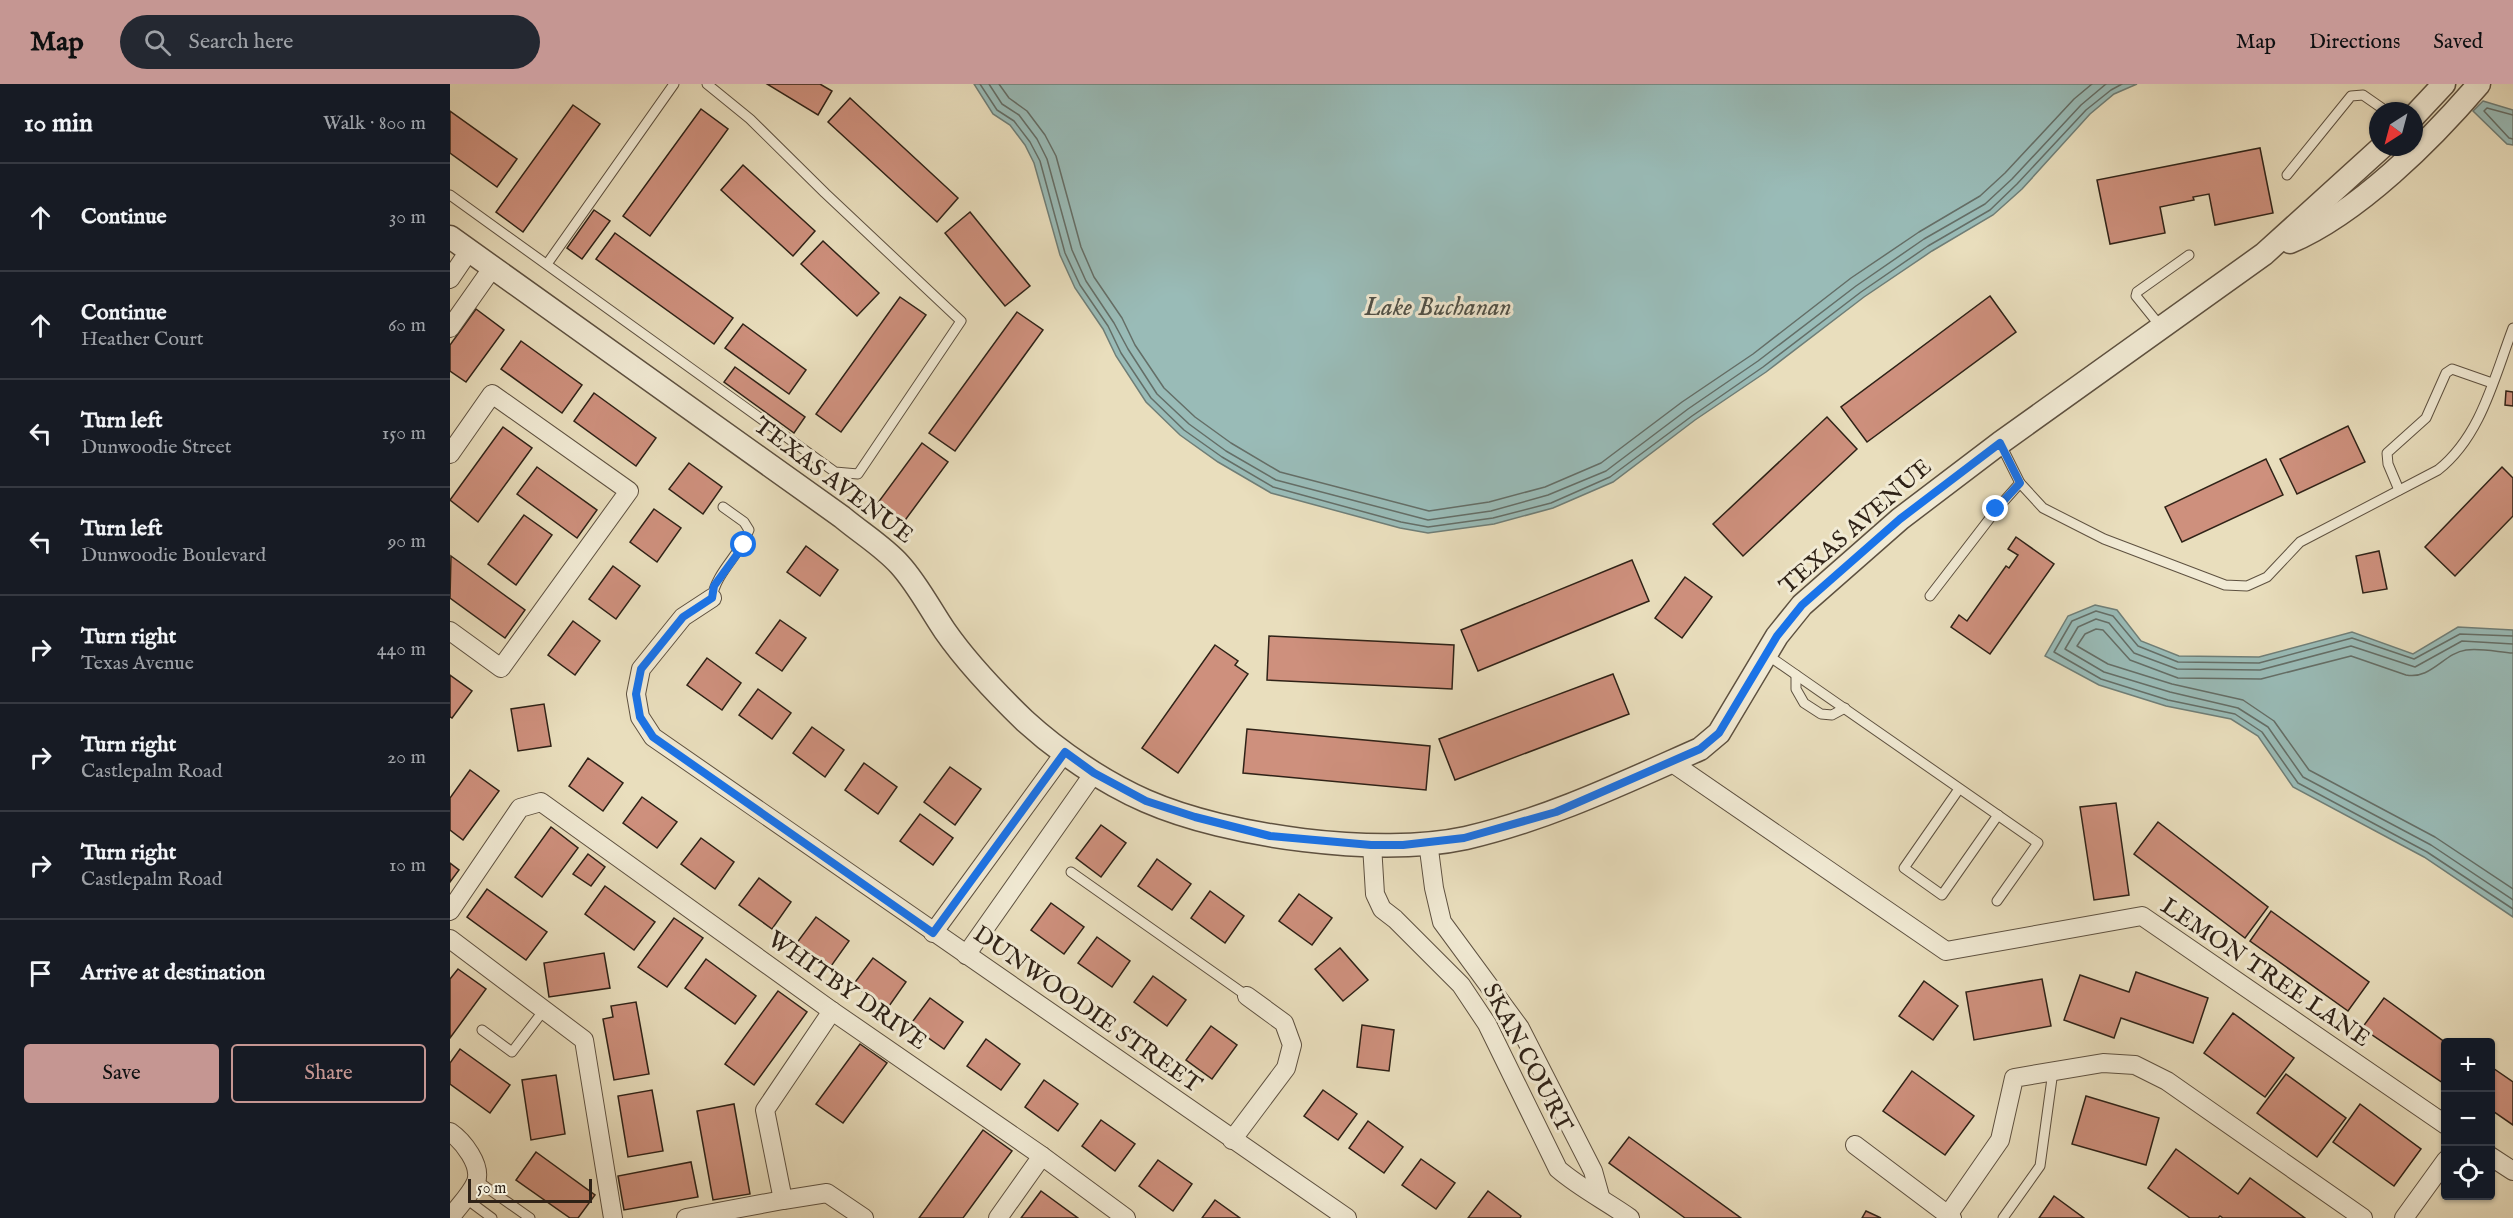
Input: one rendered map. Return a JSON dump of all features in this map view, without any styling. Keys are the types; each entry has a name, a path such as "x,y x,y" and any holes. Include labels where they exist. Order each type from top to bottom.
{"street":[{"path":"2423,106 2444,84"},
{"name":"TEXAS AVENUE","path":"2264,254 2333,220 2404,162 2450,118 2479,84"},
{"name":"TEXAS AVENUE","path":"450,237 842,517 899,563 919,588 946,632 984,680 1028,723 1094,773 1146,801 1195,817 1270,836 1371,845 1464,838 1556,812 1700,749 1719,733 1777,636 1802,605 1900,519 2000,443 2264,254 2372,156"},
{"path":"450,279 470,250"},
{"path":"450,328 493,267"},
{"path":"450,454 492,394 628,490 501,668 450,631"},
{"name":"DUNWOODIE STREET","path":"712,598 683,617 641,669 636,694 640,717 653,737 1347,1218"},
{"path":"933,933 1065,752"},
{"name":"LEMON TREE LANE","path":"1671,762 1946,951 2142,916 2441,1122"},
{"path":"966,955 1094,773"},
{"name":"WHITBY DRIVE","path":"450,911 520,808 541,802 832,1011 1042,1156 1126,1218"},
{"name":"SKAN COURT","path":"1428,842 1434,888 1442,922 1520,1028 1593,1171 1600,1196"},
{"name":"SKAN COURT","path":"1371,845 1375,894 1382,909 1395,919 1461,985 1487,1024 1558,1169 1577,1185 1600,1196 1630,1218"},
{"path":"450,939 584,1040 613,1218"},
{"path":"1232,1140 1286,1068 1292,1046 1284,1023 1247,996"},
{"path":"783,1200 765,1110 832,1011"},
{"path":"1855,1145 1950,1217 2000,1140 2014,1078 2103,1063 2135,1065 2167,1081 2363,1218"},
{"path":"450,1132 470,1153 476,1174 465,1198 450,1218"},
{"path":"998,1218 1042,1156"},
{"path":"2495,1159 2513,1171"},
{"path":"2404,1218 2441,1166"},
{"path":"686,1218 827,1193 864,1218"}],"lane":[{"path":"547,264 674,84"},
{"path":"450,195 835,472 858,474 961,321 750,119 707,84"},
{"path":"2287,175 2351,96 2363,95 2373,102"},
{"path":"2161,327 2136,296 2137,292 2189,255"},
{"path":"2000,443 2020,483 2043,508 2104,539 2225,585 2247,586 2267,577 2300,542 2438,470 2455,457 2473,432 2513,328"},
{"path":"2399,490 2388,464 2387,453 2426,418 2446,373 2452,369 2492,383"},
{"path":"1930,596 1996,509 2020,483"},
{"path":"712,598 714,586 744,545 749,530 744,522 723,507"},
{"path":"1766,654 2038,843 1997,901"},
{"path":"1796,675 1796,689 1804,703 1821,714 1832,715 1845,708"},
{"path":"1959,789 1904,868 1942,895 1998,816"},
{"path":"1071,872 1247,996"},
{"path":"482,1030 512,1052 544,1010"},
{"path":"2003,1218 2040,1166 2053,1071"},
{"path":"476,1174 530,1218"},
{"path":"465,1198 492,1218"}],"water":[{"name":"Lake Buchanan","path":"974,84 2137,84 2114,94 2090,114 2022,189 1993,215 1932,251 1864,297 1766,372 1695,420 1613,482 1553,508 1494,524 1428,533 1400,528 1271,493 1218,462 1180,435 1146,402 1116,356 1103,329 1075,288 1060,255 1034,163 1025,145 1010,125 993,114"},
{"path":"2483,101 2513,110 2513,145 2507,144 2473,111"},
{"path":"2095,605 2117,610 2141,641 2179,656 2259,657 2352,632 2413,654 2458,627 2513,630 2513,917 2424,857 2293,787 2258,736 2231,719 2166,706 2099,685 2045,656 2068,616"}],"building":[{"path":"767,84 820,84 832,91 818,115"},
{"path":"850,98 958,198 937,222 828,122"},
{"path":"573,105 600,124 523,232 496,212"},
{"path":"701,109 728,129 650,236 623,216"},
{"path":"450,111 517,159 497,187 450,153"},
{"path":"2260,148 2273,213 2215,225 2209,194 2193,197 2194,200 2160,207 2165,233 2110,244 2097,180"},
{"path":"743,165 815,231 793,256 721,190"},
{"path":"594,210 610,221 582,259 567,248"},
{"path":"970,212 1030,286 1005,306 945,233"},
{"path":"615,233 733,318 714,344 596,259"},
{"path":"823,241 879,293 857,316 801,264"},
{"path":"1990,296 2016,332 1867,442 1841,407"},
{"path":"900,297 926,315 841,432 816,414"},
{"path":"476,309 504,330 466,382 450,371 450,345"},
{"path":"1017,312 1043,330 955,451 929,433"},
{"path":"743,324 806,370 789,394 725,348"},
{"path":"521,341 582,385 562,413 501,369"},
{"path":"735,367 805,417 794,433 724,382"},
{"path":"2506,391 2513,392 2513,406 2505,405"},
{"path":"594,393 656,438 636,466 574,421"},
{"path":"1827,417 1857,449 1743,556 1713,524"},
{"path":"2348,426 2365,462 2297,494 2280,459"},
{"path":"503,427 532,448 478,522 450,500"},
{"path":"922,443 948,462 903,523 877,504"},
{"path":"2266,459 2283,495 2182,542 2165,507"},
{"path":"689,463 722,487 703,514 669,489"},
{"path":"537,467 597,510 577,538 517,494"},
{"path":"2502,467 2513,478 2513,516 2455,576 2425,547"},
{"path":"654,509 681,528 657,562 630,542"},
{"path":"524,515 552,535 516,585 488,564"},
{"path":"2016,537 2054,564 1990,654 1951,627 1959,615 1967,621 2006,566 2009,568 2018,555 2008,549"},
{"path":"806,546 838,570 820,596 787,572"},
{"path":"2379,551 2387,589 2363,593 2356,556"},
{"path":"451,556 525,610 505,638 450,598"},
{"path":"1632,560 1649,601 1478,671 1461,630"},
{"path":"613,566 640,586 616,619 589,599"},
{"path":"1685,577 1712,597 1682,638 1655,618"},
{"path":"780,620 806,638 782,671 756,653"},
{"path":"573,621 600,641 575,675 548,655"},
{"path":"1269,636 1454,645 1452,689 1267,680"},
{"path":"1215,645 1238,661 1235,665 1248,674 1178,773 1142,748"},
{"path":"707,658 741,683 722,710 687,685"},
{"path":"1613,674 1629,714 1455,780 1439,739"},
{"path":"450,675 472,691 452,718 450,717"},
{"path":"758,689 791,713 772,739 739,715"},
{"path":"544,704 551,746 518,751 511,709"},
{"path":"812,727 844,750 825,777 793,753"},
{"path":"1247,729 1430,746 1426,790 1243,773"},
{"path":"588,758 623,783 603,811 569,786"},
{"path":"864,763 897,787 878,814 845,790"},
{"path":"950,767 981,789 955,825 924,802"},
{"path":"470,770 499,791 463,840 450,830 450,798"},
{"path":"642,797 677,822 657,848 623,823"},
{"path":"2116,803 2129,895 2094,900 2080,807"},
{"path":"920,814 953,838 933,865 900,841"},
{"path":"2158,822 2268,907 2245,938 2134,854"},
{"path":"1101,825 1126,843 1101,877 1076,858"},
{"path":"551,827 578,848 542,897 515,877"},
{"path":"701,838 734,862 715,889 681,864"},
{"path":"588,854 605,867 591,886 573,874"},
{"path":"1157,859 1191,884 1172,910 1138,886"},
{"path":"450,863 459,870 450,882"},
{"path":"759,878 791,902 772,929 739,905"},
{"path":"605,886 655,922 634,950 585,914"},
{"path":"487,889 547,932 526,960 467,917"},
{"path":"1210,891 1244,916 1225,943 1191,918"},
{"path":"1299,894 1332,918 1312,945 1279,921"},
{"path":"1051,903 1084,927 1064,954 1031,930"},
{"path":"2271,911 2369,982 2348,1011 2250,941"},
{"path":"816,917 849,941 829,969 796,944"},
{"path":"674,918 703,938 667,987 638,967"},
{"path":"1097,937 1130,961 1112,987 1078,963"},
{"path":"1340,948 1368,980 1343,1001 1315,969"},
{"path":"604,953 610,988 549,997 544,963"},
{"path":"873,958 906,982 887,1009 853,985"},
{"path":"706,959 756,996 735,1024 685,988"},
{"path":"458,969 486,989 450,1038 450,979"},
{"path":"2136,972 2208,998 2193,1043 2121,1018 2114,1038 2064,1020 2080,975 2129,992"},
{"path":"1153,976 1186,1000 1167,1026 1134,1002"},
{"path":"2042,979 2051,1026 1974,1040 1966,992"},
{"path":"1924,981 1958,1006 1933,1040 1899,1016"},
{"path":"778,991 807,1012 754,1085 725,1064"},
{"path":"930,998 963,1022 944,1049 910,1025"},
{"path":"2384,998 2441,1039 2441,1082 2362,1028"},
{"path":"636,1002 649,1074 614,1080 603,1019 613,1017 611,1006"},
{"path":"2233,1013 2294,1058 2265,1097 2204,1053"},
{"path":"1362,1025 1394,1030 1389,1071 1357,1067"},
{"path":"1211,1026 1237,1045 1212,1079 1186,1060"},
{"path":"986,1039 1020,1064 1001,1090 967,1066"},
{"path":"860,1044 887,1063 843,1123 816,1104"},
{"path":"460,1049 510,1085 490,1113 450,1084 450,1063"},
{"path":"2495,1069 2513,1082 2513,1125 2495,1112"},
{"path":"1912,1071 1974,1116 1945,1155 1883,1111"},
{"path":"2286,1074 2346,1118 2317,1157 2257,1113"},
{"path":"556,1075 565,1134 531,1140 522,1080"},
{"path":"1044,1080 1078,1104 1058,1131 1025,1107"},
{"path":"652,1090 663,1151 628,1157 618,1096"},
{"path":"1323,1090 1357,1114 1338,1140 1304,1116"},
{"path":"2086,1096 2159,1118 2146,1165 2072,1144"},
{"path":"734,1104 750,1194 713,1200 697,1111"},
{"path":"2360,1104 2421,1149 2394,1186 2333,1142"},
{"path":"1101,1120 1135,1144 1115,1171 1082,1146"},
{"path":"1368,1121 1403,1147 1384,1173 1349,1148"},
{"path":"983,1130 1012,1151 963,1218 919,1218"},
{"path":"1629,1137 1741,1218 1685,1218 1609,1163"},
{"path":"2176,1149 2238,1194 2250,1178 2305,1218 2223,1218 2220,1216 2218,1218 2190,1218 2148,1188"},
{"path":"536,1152 595,1195 578,1218 570,1218 516,1180"},
{"path":"1421,1159 1455,1183 1436,1209 1402,1185"},
{"path":"1158,1160 1192,1184 1173,1211 1139,1186"},
{"path":"691,1162 698,1197 624,1210 618,1176"},
{"path":"1041,1191 1078,1218 1021,1218"},
{"path":"1488,1191 1521,1216 1520,1218 1468,1218"},
{"path":"2054,1196 2084,1218 2039,1218"},
{"path":"1215,1200 1240,1218 1202,1218"},
{"path":"1866,1211 1881,1218 1862,1218"}],"route":[{"path":"744,545 714,586 712,598 683,617 641,669 636,694 640,717 653,737 933,933 1065,752 1094,773 1146,801 1195,817 1270,836 1371,845 1403,845 1464,838 1556,812 1700,749 1719,733 1777,636 1802,605 1900,519 2000,443 2020,483 1996,509"}]}
